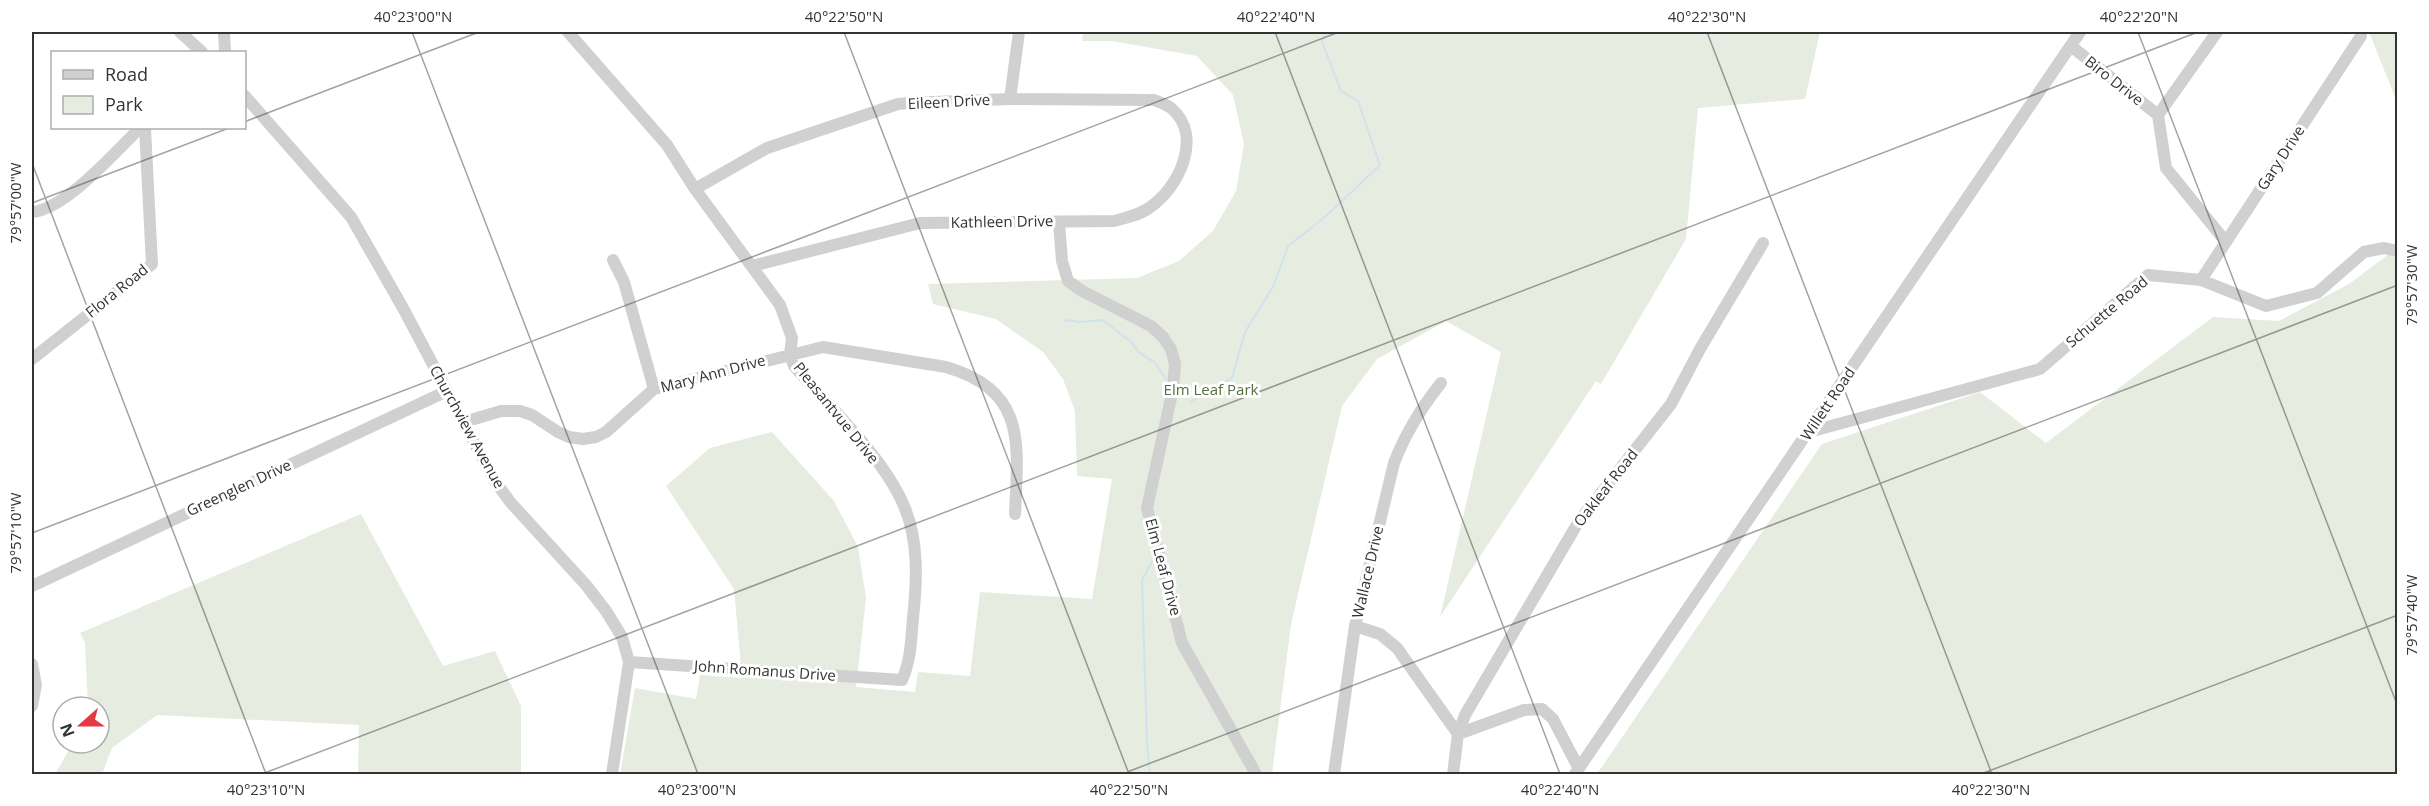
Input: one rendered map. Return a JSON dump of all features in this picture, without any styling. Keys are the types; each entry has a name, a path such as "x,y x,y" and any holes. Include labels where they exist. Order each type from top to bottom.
{"street":[{"path":"180,32 201,51"},
{"path":"224,32 225,51"},
{"name":"Pleasantvue Drive","path":"568,32 666,145 695,189 780,305 792,338 789,354 794,366 866,448 888,478 904,506 915,554 917,587 909,664 902,680"},
{"path":"1010,99 1019,32"},
{"name":"Willett Road","path":"1576,771 2080,32"},
{"path":"2217,32 2158,116 2166,168 2226,242"},
{"name":"Gary Drive","path":"2201,280 2361,36"},
{"name":"Biro Drive","path":"2071,46 2158,116"},
{"name":"Churchview Avenue","path":"246,97 351,217 404,308 494,480 511,503 586,585 622,637 629,662 612,774"},
{"name":"Eileen Drive","path":"695,189 767,148 898,104 1010,99 1154,100 1170,107 1179,117"},
{"name":"Kathleen Drive","path":"752,266 920,223 1059,222 1114,220 1133,216 1150,208 1179,177 1188,138 1179,117"},
{"path":"32,212 70,195 139,129"},
{"name":"Flora Road","path":"32,359 152,264 145,129"},
{"name":"Elm Leaf Drive","path":"1059,222 1062,261 1068,280 1082,291 1151,326 1163,337 1171,349 1175,364 1173,389 1147,508 1182,643 1256,774"},
{"name":"Oakleaf Road","path":"1453,774 1458,734 1465,715 1579,521 1671,404 1763,243"},
{"name":"Schuette Road","path":"1809,432 2040,369 2148,275 2201,280 2266,306 2317,293 2364,252 2384,248 2397,251"},
{"path":"613,260 624,282 654,390"},
{"name":"Mary Ann Drive","path":"464,422 501,411 520,411 532,415 558,432 583,440 606,432 654,390 823,347 946,367 966,373 985,384 1004,402 1012,422 1016,446 1015,514"},
{"name":"Wallace Drive","path":"1334,774 1355,626 1394,463 1403,440 1419,411 1441,382"},
{"name":"Greenglen Drive","path":"32,586 447,391"},
{"path":"1355,626 1380,634 1396,648 1458,734 1524,710 1542,709 1553,719 1576,771"},
{"name":"John Romanus Drive","path":"629,662 902,680"},
{"path":"32,664 36,685 32,706"}],"green space":[{"name":"Elm Leaf Park","path":"1083,32 1820,32 1805,99 1698,108 1686,239 1601,384 1596,381 1440,617 1501,352 1446,321 1377,359 1342,406 1291,624 1272,774 620,774 635,688 696,699 700,675 742,678 734,589 666,486 710,448 772,432 834,501 858,547 866,598 856,687 915,692 918,672 970,676 980,592 1092,599 1112,479 1077,476 1075,411 1063,379 1043,352 996,319 933,304 928,284 1137,278 1179,261 1213,231 1236,191 1244,144 1233,95 1197,56 1112,41 1082,41"},
{"path":"2369,32 2397,32 2397,102"},
{"path":"2397,248 2397,774 1597,774 1822,444 1980,392 2046,443 2213,317 2279,321 2349,284"},
{"path":"361,514 443,666 495,651 521,706 521,774 358,774 359,725 157,715 111,751 111,695 87,695 85,643 80,633"},
{"path":"66,755 109,755 102,774 55,774"}],"waterway":[{"path":"1190,402 1232,378 1245,332 1273,287 1288,246 1325,217 1380,165 1358,101 1341,91 1322,42 1326,32"},
{"path":"1064,320 1081,322 1103,320 1155,363 1166,379"},
{"path":"1150,774 1142,580 1152,561"}]}
